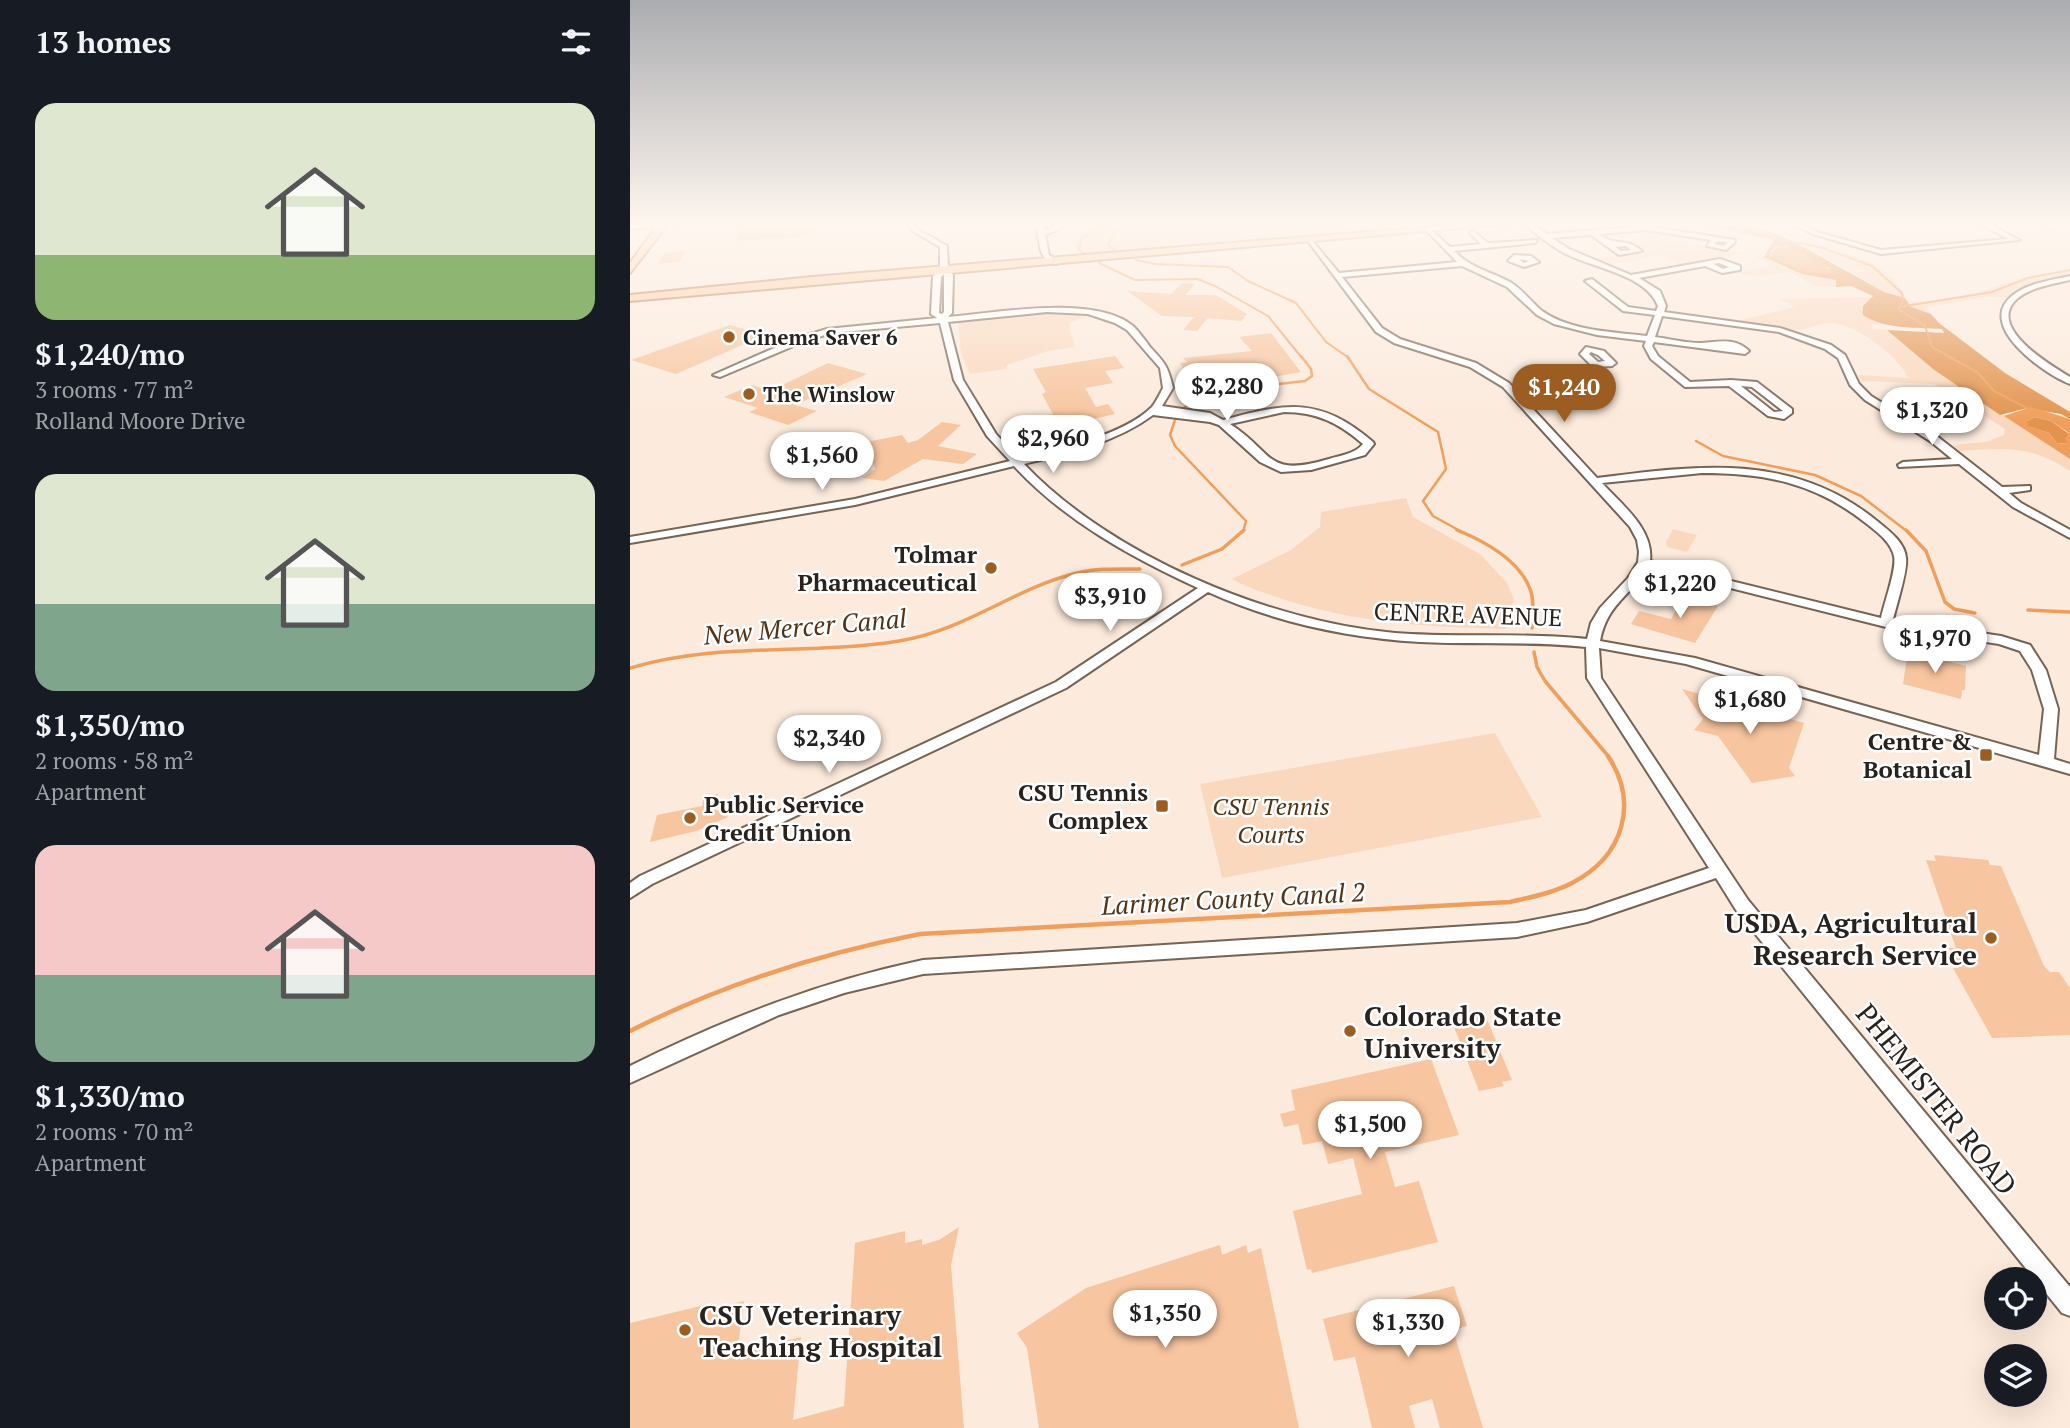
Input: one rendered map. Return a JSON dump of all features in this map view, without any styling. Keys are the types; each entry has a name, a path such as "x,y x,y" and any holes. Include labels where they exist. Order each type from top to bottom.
{"main road":[{"path":"630,296 690,290"},
{"path":"630,296 712,290"}],"street":[{"name":"CENTRE AVENUE","path":"936,290 935,314 943,318 949,356 963,389 991,432 1018,463 1068,511 1100,534 1153,563 1208,587 1294,618 1347,631 1410,638 1594,643 1681,660 2070,768"},
{"path":"1348,290 1374,324 1388,337 1473,365 1506,384 1639,532 1645,548 1644,563 1886,622 2013,643 2031,654 2051,709 2046,762"},
{"path":"1516,290 1551,319 1597,332 1703,345"},
{"path":"1599,290 1619,306 1780,330 1819,342 1842,357 1861,392 1962,461 1998,491 2070,535"},
{"path":"1652,290 1662,302 1649,338 1648,346 1654,357 1688,385 1731,383 1754,384 1788,411 1784,416 1771,414 1731,383"},
{"path":"2032,290 2021,297 2003,316 2011,337 2038,362 2070,381"},
{"path":"630,540 855,502 1098,441 1125,430 1154,410 1166,394 1167,373 1130,328 1118,321 1062,310 943,318 862,326 816,334 716,375"},
{"path":"1589,349 1597,332"},
{"path":"1154,410 1226,422 1257,414 1306,408 1323,413 1369,444 1361,453 1283,469 1270,464 1226,422"},
{"path":"1898,417 1920,413"},
{"path":"1903,465 1962,461"},
{"path":"1595,481 1723,467 1811,485 1830,492 1890,537 1899,549 1901,559 1886,622"},
{"path":"1998,491 2026,488"},
{"name":"PHEMISTER ROAD","path":"1644,563 1636,578 1604,610 1594,643 1591,669 1594,678 1719,871 1766,934 2070,1305"},
{"path":"630,892 638,882 1060,685 1208,587"},
{"path":"630,1075 710,1035 782,1004 867,977 959,963 1517,930 1587,916 1719,871"}],"green space":[{"path":"1880,290 1900,290 1905,298"},
{"path":"1983,290 2023,290 2007,297 1987,297 1927,307 1931,314 1911,307 1907,300 1933,302"},
{"path":"1874,297 1884,325 1871,324 1873,329 1887,330 1933,369 2070,459 2070,471 2030,452 1991,449 1960,451 1953,445 1986,442 2004,435 2005,429 1934,384 1862,381 1859,375 1908,378 1886,351 1852,328 1831,323 1793,330 1733,322 1795,307 1779,299"},
{"path":"1043,313 1086,316 1068,324 1071,325 1069,327 1075,347 1048,351 1007,365 1006,369 970,374 961,353 958,321"},
{"path":"1406,498 1413,517 1480,554 1507,583 1514,599 1506,629 1420,625 1337,614 1282,599 1232,579 1291,550 1320,527 1321,512"},
{"path":"1673,529 1697,535 1687,552 1667,547 1666,542"},
{"name":"CSU Tennis Courts","path":"1495,733 1542,817 1222,878 1200,784"}],"shaded area":[{"path":"1859,290 1880,290 1905,298 1911,307 1931,314 2005,373 2070,412 2070,419 2061,414 2027,408 2000,415 1933,369 1887,330 1944,333 1942,329 1901,327 1872,320 1863,315 1863,306 1873,296"},
{"path":"2031,407 2070,419 2070,459 2004,416","holes":["2035,417 2051,421 2069,433 2065,439 2068,444 2057,443 2049,433 2028,426 2027,421"]},
{"path":"2035,417 2051,421 2069,434 2069,444 2057,443 2049,433 2027,426 2027,421"}],"building":[{"path":"1175,290 1190,290 1185,295 1216,295 1247,314 1242,321 1208,318 1197,331 1183,330 1194,317 1162,316 1127,291 1171,294"},
{"path":"730,325 765,335 676,374 631,360"},
{"path":"1271,333 1301,372 1269,378 1256,363 1216,370 1220,375 1191,379 1180,363 1187,362 1183,358 1252,351 1239,337"},
{"path":"1115,356 1124,368 1105,371 1113,383 1085,388 1096,407 1108,404 1115,414 1068,425 1037,427 1033,418 1053,414 1042,394 1046,392 1033,369"},
{"name":"The Winslow","path":"828,363 867,374 795,405 817,411 788,425 749,412 758,408 724,397 752,385 770,391"},
{"path":"942,422 961,425 938,446 977,454 963,464 923,459 884,481 862,478 875,469 866,442 902,435 908,443 918,440"},
{"path":"1683,597 1718,606 1695,643 1631,624 1639,611 1671,619"},
{"path":"1908,651 1966,666 1965,690 1962,690 1961,699 1903,684"},
{"path":"1682,689 1804,723 1789,768 1795,776 1752,783 1718,736 1694,730 1703,719"},
{"name":"Public Service Credit Union","path":"718,794 715,809 728,817 696,831 650,842 657,815 702,806 704,795"},
{"path":"1934,855 1988,860 1990,865 2001,866 2044,966 2050,972 2059,972 2070,988 2070,1035 1992,1038 1953,968 1956,968 1949,948 1956,948 1926,860 1936,861"},
{"path":"1484,1012 1512,1080 1502,1082 1504,1086 1479,1091 1451,1019"},
{"path":"1431,1059 1459,1135 1385,1152 1395,1187 1419,1181 1438,1242 1312,1273 1311,1269 1307,1270 1293,1211 1362,1194 1353,1158 1328,1164 1322,1141 1303,1145 1298,1124 1284,1127 1280,1114 1295,1110 1291,1090"},
{"name":"CSU Veterinary Teaching Hospital","path":"959,1227 951,1265 964,1428 630,1428 630,1323 709,1304 708,1310 744,1301 737,1353 801,1337 793,1420 844,1406 855,1243 905,1231 905,1243 922,1239 922,1245 939,1240"},
{"path":"1220,1245 1222,1255 1246,1245 1248,1253 1261,1248 1299,1428 1039,1428 1027,1348 1017,1333 1086,1288"},
{"path":"1454,1286 1467,1326 1453,1330 1483,1428 1440,1428 1432,1399 1409,1406 1415,1428 1372,1428 1355,1357 1334,1361 1323,1319"}],"waterway":[{"name":"New Mercer Canal","path":"1221,290 1268,316 1302,358"},
{"name":"Larimer County Canal 2","path":"1267,290 1296,303 1326,342 1348,357"},
{"path":"1898,290 1902,293 1903,301 1899,307"},
{"path":"1899,307 1998,290"},
{"path":"1899,307 1898,309 1925,326 1932,347 1952,358"},
{"name":"New Mercer Canal","path":"1185,407 1206,392 1305,381 1312,376 1311,369 1301,356"},
{"path":"1948,356 1977,372 1994,391 2027,408"},
{"name":"Larimer County Canal 2","path":"1348,357 1369,389 1438,432 1446,469 1423,501 1433,516 1462,532"},
{"name":"New Mercer Canal","path":"1175,420 1170,435 1175,446 1246,521 1243,531"},
{"path":"1696,441 1723,456 1815,475 1861,496 1908,532"},
{"name":"Larimer County Canal 2","path":"1457,530 1500,553 1518,569 1532,594 1532,628"},
{"name":"New Mercer Canal","path":"1182,565 1222,549 1243,531"},
{"path":"1908,532 1926,551 1945,602 1954,609 1975,613"},
{"name":"New Mercer Canal","path":"630,668 698,654 831,648 899,641 947,628 1032,588 1077,573 1140,569"},
{"path":"2028,610 2070,612"},
{"name":"Larimer County Canal 2","path":"1534,652 1537,667 1545,681 1609,757"},
{"name":"Larimer County Canal 2","path":"630,1031 700,999 772,972 845,951 920,934 1510,902 1542,894 1572,883 1590,872 1614,843 1621,827 1623,792 1608,756"}],"place":[{"name":"Cinema Saver 6","path":"729,337"},
{"name":"The Winslow","path":"749,394"},
{"name":"Tolmar Pharmaceutical","path":"991,568"},
{"name":"Centre & Botanical","path":"1986,755"},
{"name":"CSU Tennis Complex","path":"1162,806"},
{"name":"Public Service Credit Union","path":"690,818"},
{"name":"USDA, Agricultural Research Service","path":"1991,938"},
{"name":"Colorado State University","path":"1350,1031"},
{"name":"CSU Veterinary Teaching Hospital","path":"685,1330"}]}
